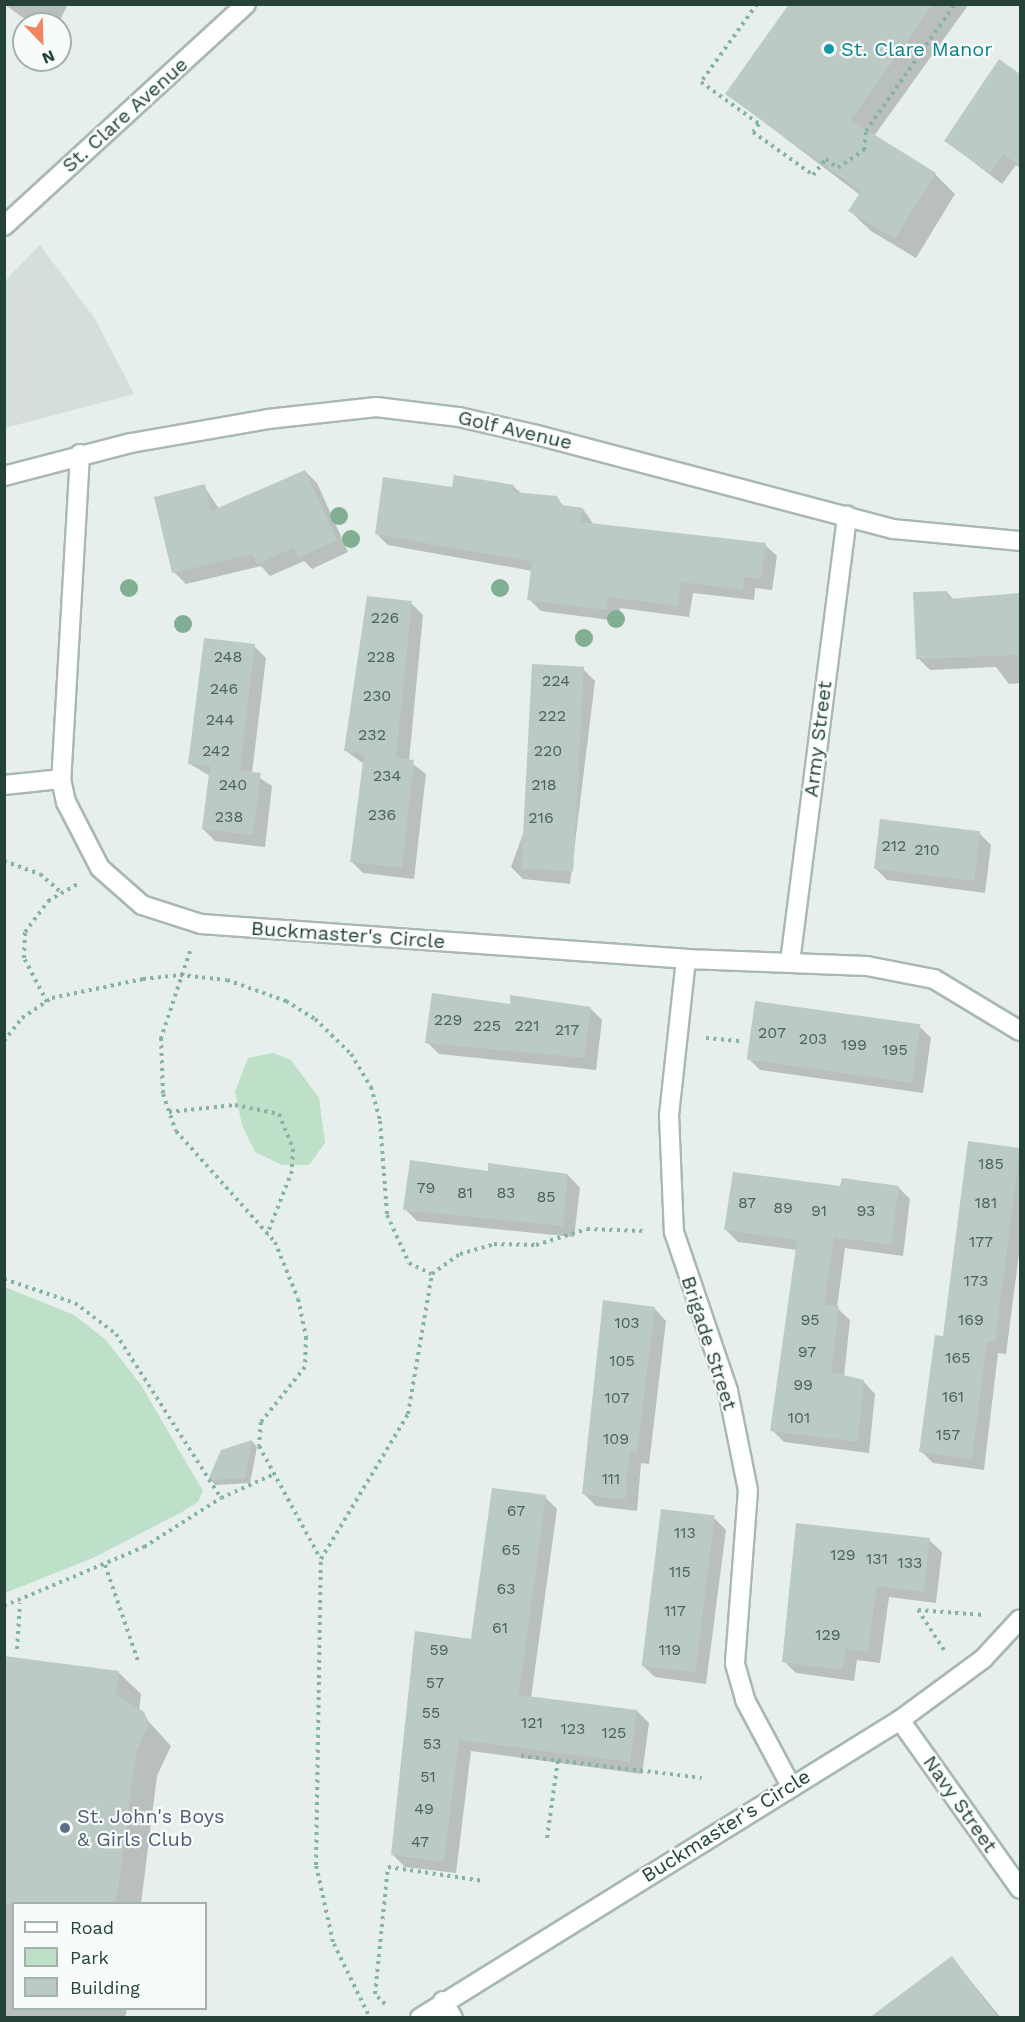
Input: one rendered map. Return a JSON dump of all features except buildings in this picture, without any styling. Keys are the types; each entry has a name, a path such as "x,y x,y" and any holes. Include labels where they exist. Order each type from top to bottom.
{"street":[{"name":"St. Clare Avenue","path":"4,226 246,4"},
{"name":"Golf Avenue","path":"4,476 80,454 268,419 376,407 492,424 847,516 948,537 1020,541"},
{"name":"Buckmaster's Circle","path":"80,454 61,779 66,802 100,868 142,905 201,924 686,959 867,966 934,979 1020,1031"},
{"name":"Army Street","path":"790,962 847,516"},
{"path":"4,785 61,779"},
{"name":"Brigade Street","path":"686,959 669,1115 674,1232 728,1391 748,1490 735,1664 745,1700 791,1786"},
{"name":"Buckmaster's Circle","path":"420,2018 443,2001 900,1720 983,1659 1020,1619"},
{"name":"Navy Street","path":"900,1720 1020,1889"},
{"path":"443,2001 453,2018"}],"path":[{"path":"757,4 701,82 759,124 753,132 813,175 825,159 838,168 864,150 866,131 955,4"},
{"path":"4,855 6,860 40,874 62,893"},
{"path":"47,1002 24,958 26,932 48,901 100,868"},
{"path":"201,924 180,975 161,1038 163,1094 176,1131 267,1235 298,1299 306,1337 305,1367 261,1422 259,1446 272,1475 321,1559"},
{"path":"4,1041 22,1017 47,1002 180,975 227,980 286,1001 351,1054 371,1087 380,1121 387,1215 396,1242 409,1263 432,1274"},
{"path":"705,1038 742,1041"},
{"path":"169,1112 236,1105 279,1114 293,1149 292,1171 267,1235"},
{"path":"368,2014 333,1942 316,1865 321,1559 408,1414 432,1274 460,1254 494,1244 536,1245 587,1229 674,1232"},
{"path":"4,1280 75,1303 116,1334 221,1498"},
{"path":"4,1605 20,1603 144,1547 221,1498 272,1475"},
{"path":"105,1565 139,1664"},
{"path":"17,1649 20,1603"},
{"path":"944,1650 918,1610 987,1615"},
{"path":"521,1756 702,1778"},
{"path":"547,1838 558,1760"},
{"path":"385,2004 375,1994 388,1867 484,1881"}],"shaded area":[{"path":"40,245 95,319 134,394 5,428 5,281"}],"green space":[{"path":"273,1053 291,1060 319,1098 325,1143 309,1165 282,1165 255,1152 242,1125 235,1092 248,1058"},
{"path":"5,1287 74,1315 106,1340 141,1385 203,1491 198,1502 182,1512 93,1558 5,1593"}],"place":[{"name":"St. Clare Manor","path":"829,49"},
{"name":"St. John's Boys & Girls Club","path":"65,1828"}]}
